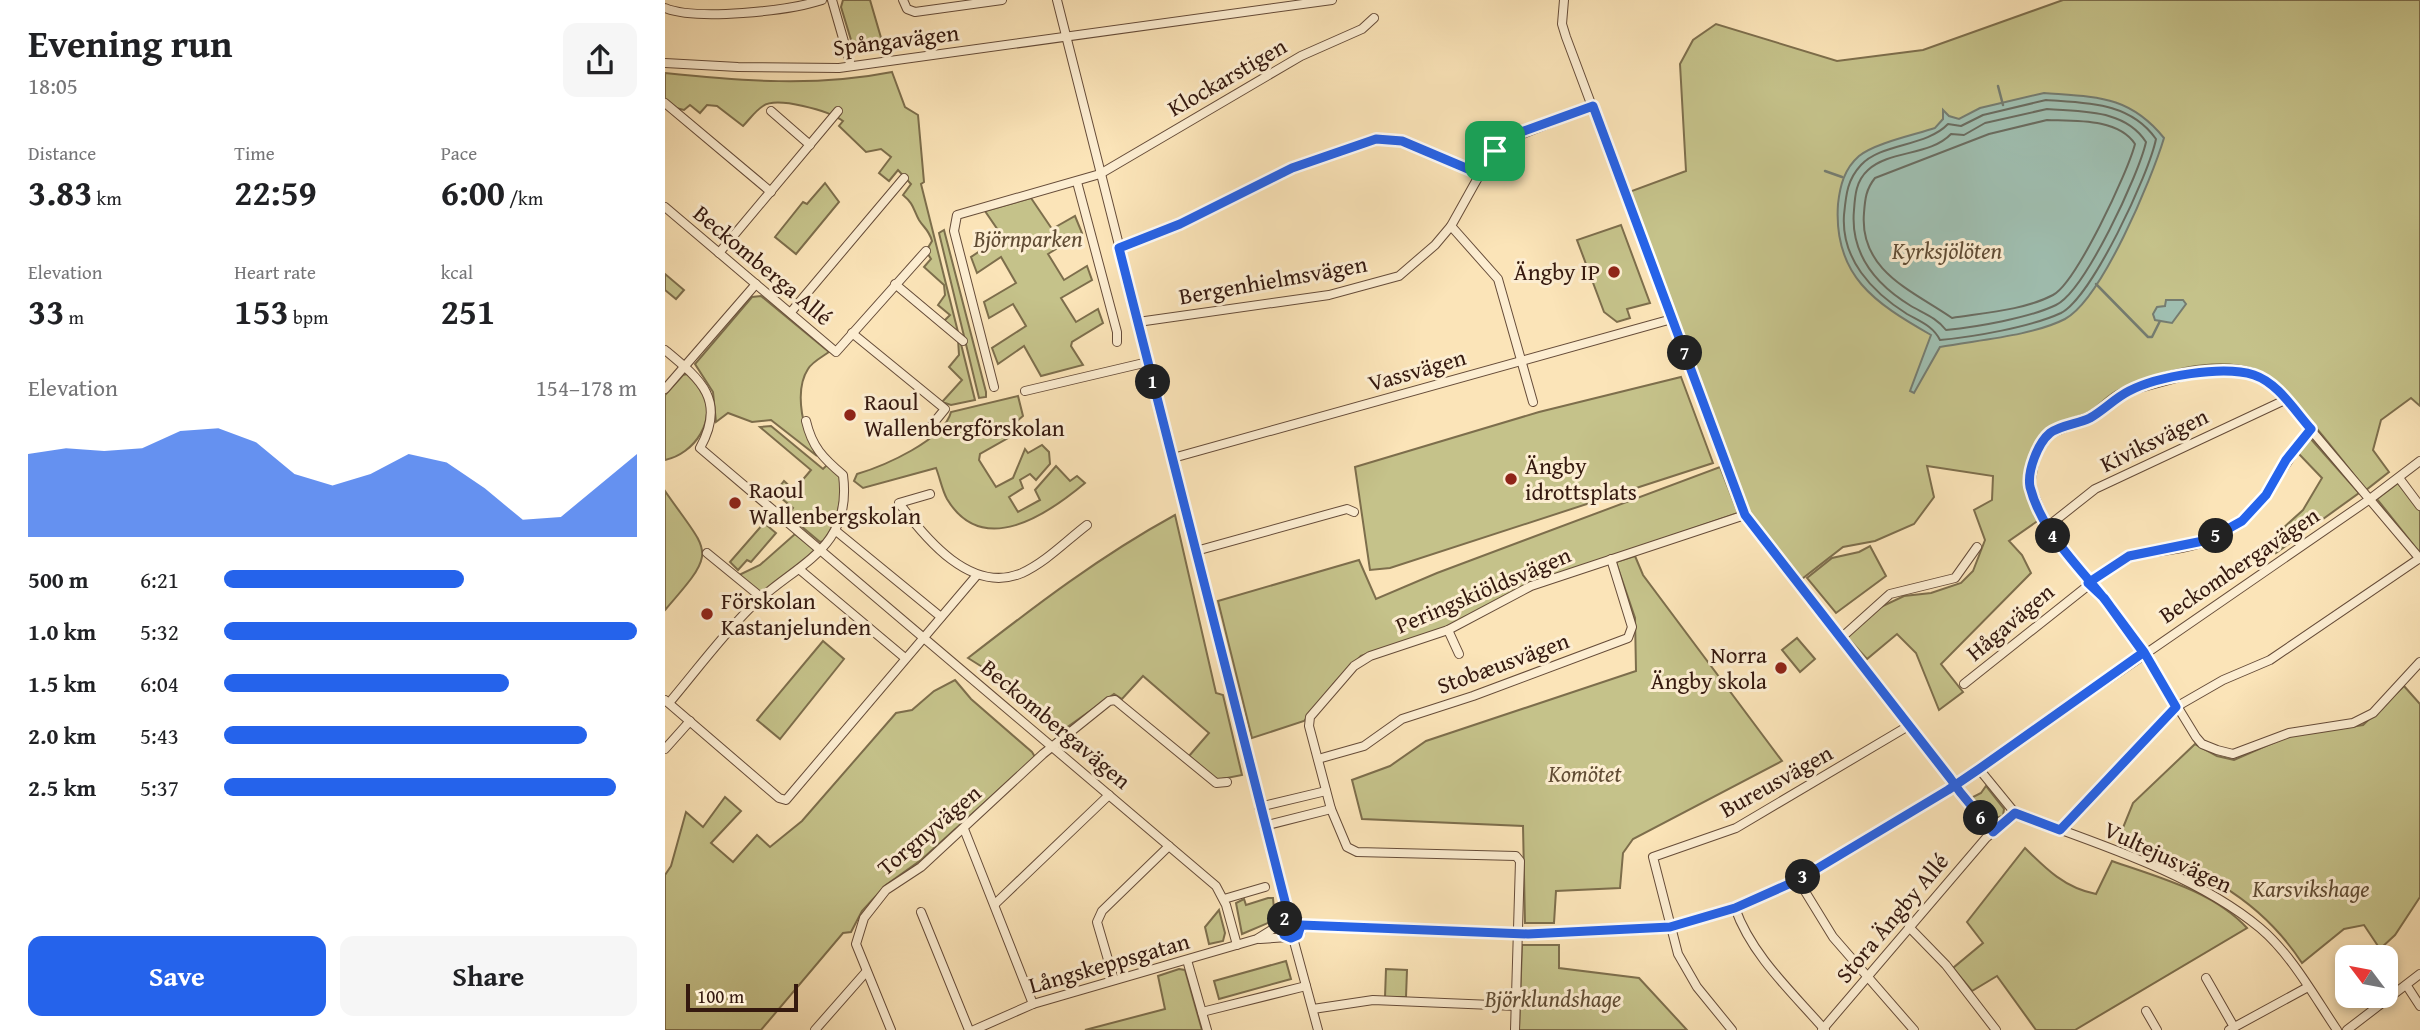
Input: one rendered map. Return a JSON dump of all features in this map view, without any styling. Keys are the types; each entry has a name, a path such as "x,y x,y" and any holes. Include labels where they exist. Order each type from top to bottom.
{"street":[{"path":"766,0 769,10"},
{"path":"665,8 733,14 800,7 822,0"},
{"path":"832,0 851,66"},
{"path":"903,0 907,9 915,12 1002,0"},
{"path":"1057,0 1064,38 1289,917"},
{"name":"Spångavägen","path":"667,62 738,68 851,66 1332,0"},
{"path":"1564,0 1564,30 1745,515 1993,832"},
{"name":"Klockarstigen","path":"994,387 954,231 957,215 1100,174 1301,56 1361,29 1374,18"},
{"path":"665,103 771,192"},
{"name":"Bergenhielmsvägen","path":"1138,322 1354,290 1399,276 1435,245 1451,226 1480,174 1495,151 1507,140 1593,106"},
{"path":"771,111 810,145"},
{"path":"719,253 838,111"},
{"path":"1119,248 1180,224 1292,168 1376,139 1402,141 1480,174"},
{"path":"791,313 904,178"},
{"path":"1077,182 1117,331 1117,342"},
{"name":"Beckomberga Allé","path":"665,207 836,352 852,333"},
{"path":"1451,226 1498,279 1533,402"},
{"path":"926,251 852,333 945,409 927,431"},
{"path":"665,389 756,284"},
{"path":"895,284 963,341"},
{"name":"Vassvägen","path":"1173,458 1672,319"},
{"path":"665,350 684,366"},
{"path":"1025,391 1148,362"},
{"name":"Beckombergavägen","path":"684,366 707,390 711,405 711,423 700,448 1216,886 1224,900 1237,945"},
{"path":"2060,830 2176,707 2223,680 2270,660 2420,559 2311,429 2263,379 2233,370 2191,374 2131,390 2087,419 2049,434 2041,445 2030,473 2030,485 2047,527 2144,652 2176,707 2202,744 2232,754 2289,733 2353,723 2373,713 2420,662"},
{"name":"Kiviksvägen","path":"2047,527 2095,489 2285,400"},
{"path":"806,421 811,443 819,454 843,475 845,501 836,531 821,551 762,598 727,633 667,701 779,798 786,800 977,575"},
{"name":"Hågavägen","path":"1964,684 2088,583 2129,556 2208,540 2242,521 2266,495 2286,460 2311,429"},
{"name":"Beckombergavägen","path":"1301,925 1520,934 1670,927 1735,908 1798,880 1955,786 2144,652 2370,499 2420,461"},
{"path":"2399,478 2420,506"},
{"path":"930,494 899,503 941,551 977,575 1019,574 1039,563 1087,524"},
{"path":"1196,551 1347,509 1354,512"},
{"name":"Peringskiöldsvägen","path":"1520,934 1520,861 1516,856 1357,852 1347,847 1331,809 1310,717 1354,666 1370,656 1448,630 1531,586 1745,515"},
{"path":"836,531 941,617"},
{"path":"1841,638 1890,594 1955,578 1977,547"},
{"path":"707,552 762,598"},
{"name":"Stobæusvägen","path":"1318,759 1364,746 1402,719 1473,696 1628,638 1632,627 1611,559"},
{"path":"799,569 905,659"},
{"path":"1448,630 1459,654"},
{"name":"Torgnyvägen","path":"891,1030 856,944 864,918 886,890 921,867 1052,746 1115,700 1216,783 1227,782"},
{"path":"665,749 690,721"},
{"name":"Bureusvägen","path":"1670,927 1653,857 1736,828 1910,725"},
{"path":"1979,769 2015,813"},
{"path":"1259,807 1326,791"},
{"path":"995,904 1109,795"},
{"path":"1264,826 1331,809"},
{"name":"Vultejusvägen","path":"2015,813 2149,865 2211,895 2261,929 2308,987 2337,1030"},
{"name":"Stora Ängby Allé","path":"1823,1030 1993,832 2015,813"},
{"path":"964,829 1033,1004"},
{"path":"1114,980 1097,922 1102,911 1169,846"},
{"path":"1798,880 1833,937 1914,1030"},
{"path":"1224,900 1265,887"},
{"path":"1735,908 1754,945 1823,1030"},
{"path":"921,912 969,1030"},
{"path":"1289,917 1281,925 1282,932 1291,937 1318,1030"},
{"path":"1289,917 1297,919 1301,925 1300,932 1291,937"},
{"name":"Långskeppsgatan","path":"1257,939 1281,925"},
{"path":"1670,927 1678,954 1688,972 1733,1030"},
{"path":"1909,927 1946,965 1996,1030"},
{"path":"1515,1030 1520,934"},
{"name":"Långskeppsgatan","path":"974,1030 1033,1004 1114,980 1257,939 1291,937"},
{"path":"1187,960 1207,1030"},
{"path":"815,1030 866,972"},
{"path":"2347,1030 2420,974"},
{"path":"2206,978 2232,1029 2308,987"},
{"path":"1202,1012 1306,986"},
{"path":"2407,986 2420,1006"},
{"path":"1313,1009 1373,1000 1516,1006"},
{"path":"2146,1011 2157,1030"}],"green space":[{"path":"843,0 870,0 884,48 855,53 841,7"},
{"name":"Kyrksjölöten","path":"2063,0 2420,0 2420,406 2411,398 2381,420 2373,450 2389,472 2366,490 2280,388 2254,369 2238,365 2203,365 2150,377 2115,392 2083,415 2052,426 2035,446 2028,467 2028,487 2039,520 2009,541 2022,555 2031,573 1941,664 1963,692 1939,710 1916,653 1897,634 1867,659 1847,637 1870,612 1904,596 1931,593 1961,583 1973,571 1985,540 1974,510 1992,500 1993,476 1927,466 1934,497 1914,524 1875,541 1843,547 1798,582 1748,511 1629,192 1686,171 1680,64 1693,40 1716,24 1837,61 1923,50"},
{"path":"892,72 905,107 918,115 924,182 921,184 975,400 951,405 942,402 962,380 949,367 959,355 958,339 942,323 950,315 938,305 945,295 944,285 924,267 931,259 926,251 932,241 903,195 911,184 898,170 889,181 879,173 891,157 881,149 866,152 839,126 843,121 803,106 770,103 760,108 743,126 717,106 707,105 700,113 690,105 684,110 676,108 665,99 665,73 750,80 807,81"},
{"path":"825,183 839,202 796,254 775,237 803,202 807,204"},
{"name":"Björnparken","path":"1031,198 1052,229 1075,216 1082,233 1048,254 1064,280 1087,266 1092,280 1061,298 1076,322 1098,309 1103,323 1072,342 1071,346 1083,365 1041,376 1024,346 998,364 992,348 1026,326 1013,304 989,318 984,302 1016,283 1001,257 977,273 971,257 1002,236 985,211"},
{"name":"Ängby IP","path":"1621,225 1650,303 1627,309 1630,318 1617,322 1604,312 1577,240"},
{"path":"944,230 986,397 979,398 939,233"},
{"path":"665,274 684,290 676,299 665,290"},
{"path":"761,296 829,352 810,366 801,389 804,425 817,456 771,420 752,422 728,413 716,422 713,392 695,364 752,297"},
{"path":"687,374 701,389 706,402 705,424 694,443 676,457 665,460 665,395"},
{"name":"Ängby idrottsplats","path":"1681,377 1713,463 1390,568 1370,570 1355,467 1539,412"},
{"path":"1018,396 1023,416 1011,426 1015,434 980,454 979,460 996,487 1013,478 1025,449 1028,453 1042,445 1049,452 1050,464 1036,480 1030,474 1020,480 1023,488 1009,497 1018,512 1040,500 1035,490 1056,466 1070,481 1077,476 1085,483 1035,518 997,528 979,526 962,517 947,499 936,468 863,488 854,481 857,474 897,458 925,442 946,422 951,412"},
{"path":"771,426 823,469 827,465 841,477 838,510 824,541 820,542 788,515 793,508 781,498 780,486 784,481 794,490 811,470 760,427"},
{"path":"2310,438 2359,493 2276,553 2270,540 2303,510 2322,478 2297,452"},
{"path":"1720,467 1738,513 1523,587 1449,627 1361,656 1336,681 1304,721 1252,738 1218,601 1359,560 1376,599 1437,573"},
{"path":"2398,483 2420,511 2420,553 2377,499"},
{"path":"665,491 692,528 702,552 701,562 694,574 665,610"},
{"path":"1175,515 1216,693 1223,695 1242,775 1217,780 1189,756 1209,733 1143,676 1122,699 1114,694 1066,728 1058,729 995,675 968,658 1094,565"},
{"path":"764,523 776,533 751,562 747,560 738,570 730,562"},
{"path":"795,534 815,550 814,554 762,594 739,575 760,565"},
{"path":"1870,546 1886,576 1836,613 1807,578 1832,558 1859,552"},
{"name":"Komötet","path":"1635,556 1643,575 1782,761 1633,839 1623,853 1620,888 1556,891 1554,923 1525,923 1523,826 1362,819 1352,780 1390,766 1426,741 1636,671 1635,618 1616,562"},
{"path":"1797,638 1815,659 1800,672 1782,650"},
{"path":"823,641 844,659 780,739 757,720"},
{"path":"955,680 971,699 1035,757 921,860 886,885 862,911 851,932 843,933 761,1030 665,1030 665,875 671,866 686,812 703,827 725,797 741,811 711,843 733,862 757,835 770,847 802,821 896,713 912,710 934,691"},
{"name":"Karsvikshage","path":"2404,686 2420,704 2420,897 2395,935 2384,945 2377,945 2364,925 2344,929 2302,963 2265,918 2244,900 2197,872 2118,840 2133,803 2195,744 2217,756 2234,760 2289,736 2363,725"},
{"path":"1986,786 2004,809 2003,816 1990,819 1971,798 1981,793"},
{"path":"2025,848 2057,877 2085,891 2096,894 2112,861 2166,879 2201,895 2218,904 2247,928 2075,1030 2036,1030 1997,976 1972,991 1953,968 1983,943 1967,922"},
{"path":"1273,898 1275,920 1242,934 1236,903 1244,899 1246,905"},
{"path":"1219,910 1225,933 1223,941 1209,944 1205,927"},
{"name":"Björklundshage","path":"1522,945 1559,945 1559,968 1639,978 1687,1030 1519,1030"},
{"path":"1286,961 1291,979 1219,999 1214,981"},
{"path":"1179,969 1185,970 1202,1030 1085,1030 1165,1009 1158,976"},
{"path":"1386,969 1407,970 1406,997 1385,997"}],"water":[{"path":"2044,93 2096,98 2124,106 2138,113 2164,138 2137,208 2094,288 2065,319 2037,330 1940,347 1914,393 1910,391 1931,335 1876,298 1850,269 1838,229 1838,204 1844,178 1854,161 1866,151 1935,128 1943,119 1943,110 1949,116 1959,119 1980,108"},
{"path":"2166,300 2183,300 2186,304 2172,323 2155,320 2153,314 2157,307 2165,306"}],"waterway":[{"path":"1998,86 2003,105"},
{"path":"1825,171 1842,177"},
{"path":"2096,284 2148,337 2152,337 2160,321"}],"place":[{"name":"Ängby IP","path":"1614,272"},
{"name":"Raoul Wallenbergförskolan","path":"850,415"},
{"name":"Ängby idrottsplats","path":"1511,479"},
{"name":"Raoul Wallenbergskolan","path":"735,503"},
{"name":"Förskolan Kastanjelunden","path":"707,614"},
{"name":"Norra Ängby skola","path":"1781,668"}],"route":[{"path":"1495,151 1480,174 1402,141 1376,139 1292,168 1180,224 1119,248 1251,776 1289,917 1281,925 1284,935 1291,938 1298,935 1302,929 1301,925 1528,934 1658,929 1735,908 1798,880 1955,786 2144,652 2104,598 2088,583 2047,527 2030,485 2030,473 2035,457 2049,434 2087,419 2131,390 2182,376 2208,370 2233,370 2263,379 2273,385 2311,429 2286,460 2266,495 2242,521 2208,540 2129,556 2088,583 2104,598 2140,648 2144,652 2176,707 2060,830 2015,813 1993,832 1955,786 1745,515 1593,106 1521,132 1495,151"}]}
